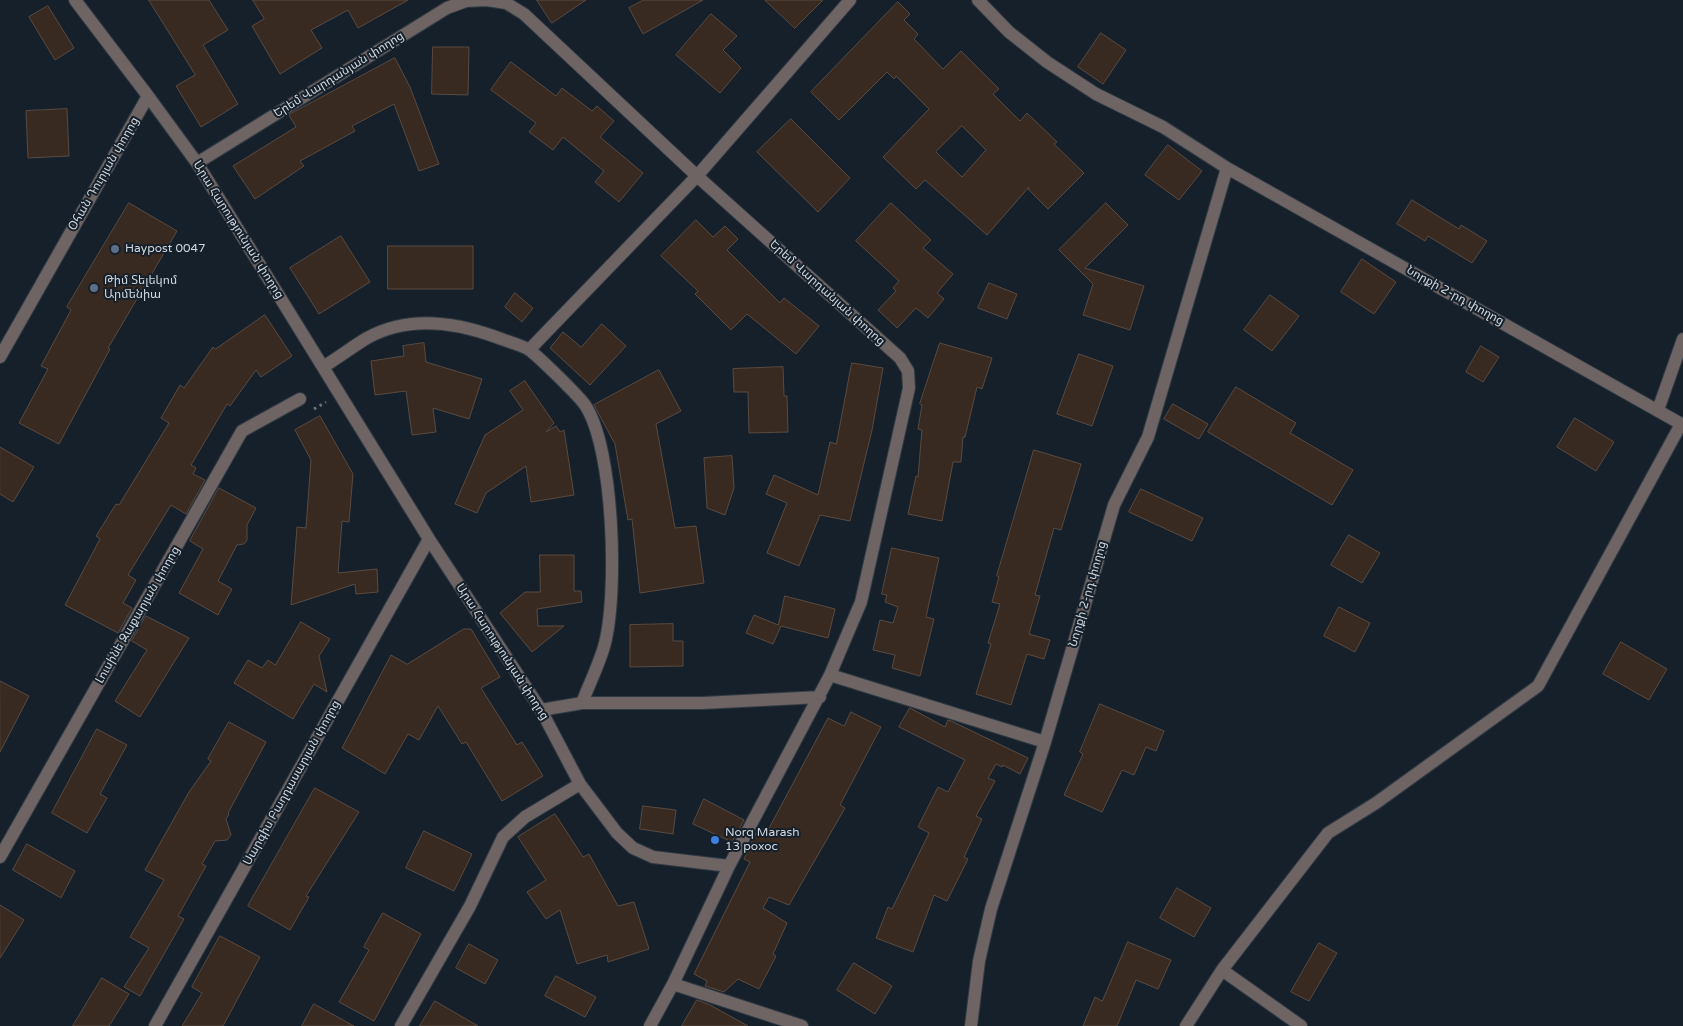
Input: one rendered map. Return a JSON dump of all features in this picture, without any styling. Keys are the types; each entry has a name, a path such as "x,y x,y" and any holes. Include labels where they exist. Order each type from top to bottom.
{"street":[{"path":"75,0 148,96"},
{"name":"Երեմ Վարդանյան փողոց","path":"196,163 447,8 466,1 486,0 506,3 524,14 697,176 900,358 908,371 909,388 868,579 861,602 820,697 729,866 673,984 650,1026"},
{"path":"529,350 697,176 850,0"},
{"name":"Նորքի 2-րդ փողոց","path":"978,0 1009,32 1047,62 1096,94 1163,127 1227,168 1682,424"},
{"name":"Արա Հարությունյան փողոց","path":"148,96 196,163 430,539 541,710 580,784 617,833 633,848 653,857 729,866"},
{"name":"Օհան Դուրյան փողոց","path":"0,357 148,96"},
{"name":"Նորքի 2-րդ փողոց","path":"971,1026 978,961 991,909 1045,742 1114,505 1148,437 1227,168"},
{"path":"323,367 369,337 396,327 422,323 446,323 471,328 529,350 585,404 596,430 601,452 613,556 612,602 605,644 582,703"},
{"path":"1658,410 1683,339"},
{"name":"Լուսինե Զաքարյան փողոց","path":"0,857 242,431 300,399"},
{"path":"1186,1026 1222,970 1328,833 1376,803 1538,686 1682,424"},
{"name":"Սարգիս Բաղդասարյան փողոց","path":"155,1026 430,539"},
{"path":"830,675 1045,742"},
{"path":"541,710 582,703 703,702 820,697"},
{"path":"401,1026 470,906 503,837 525,817 580,784"},
{"path":"1222,970 1301,1026"},
{"path":"673,984 802,1026"}],"path":[{"path":"314,409 326,402"}],"building":[{"path":"149,0 209,0 228,30 203,45 238,104 201,127 176,86 195,75"},
{"path":"253,0 408,0 358,28 348,10 311,30 322,48 280,74 252,26 264,19"},
{"path":"537,0 586,0 552,23"},
{"path":"644,0 703,0 643,34 629,8"},
{"path":"765,0 823,0 795,28"},
{"path":"898,2 910,14 904,20 918,34 914,39 943,69 961,51 999,89 993,94 1020,121 1027,113 1057,142 1054,144 1084,173 1048,209 1028,189 1029,187 987,235 925,180 916,189 883,157 929,109 896,76 894,79 887,72 839,120 811,92","holes":["962,126 986,150 962,177 936,152"]},
{"path":"48,6 74,48 55,60 29,17"},
{"path":"711,14 737,36 723,50 741,68 720,93 676,55"},
{"path":"1101,33 1126,50 1103,84 1078,67"},
{"path":"433,47 469,47 468,95 432,94"},
{"path":"395,58 410,87 439,164 419,171 394,104 352,126 355,131 300,161 304,166 255,199 233,166 296,127 289,115"},
{"path":"511,62 556,96 562,88 592,111 597,106 614,121 600,137 643,173 619,202 595,182 604,171 563,137 553,150 529,132 536,123 491,90"},
{"path":"67,109 69,156 28,158 26,111"},
{"path":"791,119 850,178 818,212 757,152"},
{"path":"1168,145 1202,171 1179,200 1145,175"},
{"path":"1412,200 1459,229 1461,225 1487,241 1472,263 1428,236 1425,241 1397,224"},
{"path":"129,203 177,231 108,348 110,349 59,444 19,423 48,369 41,366 71,310 67,307"},
{"path":"891,203 931,240 923,248 953,274 937,293 944,299 928,318 916,308 897,328 878,310 896,291 893,288 899,281 856,241"},
{"path":"1106,203 1128,225 1085,268 1144,286 1130,330 1083,315 1093,284 1059,250"},
{"path":"696,220 713,237 725,226 738,239 727,250 780,303 784,298 819,326 796,354 747,314 731,330 695,294 698,291 661,256"},
{"path":"341,236 370,282 319,314 290,268"},
{"path":"388,246 473,246 473,289 388,289"},
{"path":"1362,259 1396,282 1374,314 1341,292"},
{"path":"989,283 1017,294 1007,319 978,308"},
{"path":"515,293 533,308 522,322 505,307"},
{"path":"1270,295 1299,316 1272,351 1244,330"},
{"path":"265,315 292,356 261,377 256,370 230,406 227,404 191,465 196,468 193,474 205,480 186,514 171,505 128,575 136,580 123,603 132,608 118,633 65,605 100,539 96,536 116,504 119,505 169,423 161,418 180,385 184,388 213,347 215,349"},
{"path":"602,324 626,346 590,385 550,348 563,332 581,347"},
{"path":"424,343 426,362 482,379 469,419 433,408 436,432 412,435 406,391 375,395 371,361 404,356 403,346"},
{"path":"940,343 992,358 982,389 977,387 965,437 963,437 961,462 953,462 942,521 908,514 916,476 918,477 922,430 918,429 922,405 920,404"},
{"path":"1481,346 1499,357 1483,382 1466,372"},
{"path":"1079,354 1113,366 1092,426 1057,414"},
{"path":"852,363 883,368 872,430 850,521 820,515 799,566 767,553 787,503 766,494 774,475 818,495 830,442 836,444"},
{"path":"783,367 784,396 787,396 788,432 749,433 748,392 734,392 733,369"},
{"path":"659,370 681,411 656,424 675,528 696,526 704,583 640,593 632,519 628,520 615,444 594,405"},
{"path":"525,381 554,423 546,432 556,426 560,432 564,430 574,495 531,502 526,466 486,493 477,513 455,504 485,435 523,410 510,391"},
{"path":"1236,387 1296,423 1290,433 1353,470 1332,505 1208,432"},
{"path":"1173,404 1208,424 1199,439 1164,419"},
{"path":"320,416 353,474 349,522 342,521 338,573 377,569 378,592 356,594 355,584 291,605 297,527 306,528 311,460 295,430"},
{"path":"1575,418 1614,442 1596,471 1557,447"},
{"path":"0,447 34,467 13,502 0,494"},
{"path":"1034,450 1081,464 1061,530 1054,528 1035,595 1040,596 1029,634 1050,640 1044,659 1027,654 1011,705 976,694 991,644 988,643 1000,604 992,602 999,577 997,576"},
{"path":"732,456 734,488 725,515 707,508 704,458"},
{"path":"219,488 256,508 247,525 247,540 244,544 237,545 218,581 232,589 218,615 179,593 203,549 190,541"},
{"path":"1141,489 1203,518 1192,541 1129,512"},
{"path":"1349,535 1380,553 1362,583 1331,565"},
{"path":"892,548 939,558 926,617 934,619 920,676 892,668 895,655 873,650 880,620 893,623 898,607 885,602 887,595 882,594"},
{"path":"540,555 574,555 574,591 581,591 582,602 537,609 538,626 564,626 532,652 500,613 525,592 540,592"},
{"path":"785,596 835,609 828,638 781,626 773,644 746,633 754,615 778,625"},
{"path":"1339,607 1370,623 1355,652 1324,636"},
{"path":"146,616 189,638 140,717 115,701 147,650 132,641"},
{"path":"301,622 330,639 319,656 327,692 314,684 293,719 234,683 248,660 262,668 268,660 275,665"},
{"path":"673,624 673,641 683,641 683,666 630,667 630,625"},
{"path":"464,629 471,629 500,677 481,688 517,745 522,742 543,776 502,801 466,742 462,744 438,706 419,740 408,734 385,774 342,748 391,655 407,664"},
{"path":"1621,642 1667,669 1649,700 1603,674"},
{"path":"0,681 29,696 0,752"},
{"path":"1100,704 1164,731 1156,751 1146,747 1134,775 1122,770 1102,812 1064,795 1083,754 1080,752"},
{"path":"910,708 945,727 948,720 951,721 1028,758 1020,774 1003,765 1002,767 996,764 988,778 995,781 976,816 982,819 964,857 968,859 947,901 934,895 913,952 876,938 888,907 892,909 929,833 918,827 938,787 948,792 965,760 899,727"},
{"path":"851,712 881,727 840,805 845,808 789,905 769,897 763,908 787,923 773,954 776,956 759,989 738,979 724,992 705,986 707,981 694,974 750,862 744,859 758,828 767,832 828,718 844,726"},
{"path":"229,722 266,742 228,813 226,819 231,835 227,840 215,841 202,864 206,866 178,916 184,919 140,996 124,987 149,948 130,937 164,880 145,870 189,792 211,761 208,759"},
{"path":"97,729 127,745 100,794 107,798 87,833 52,813"},
{"path":"315,788 359,812 306,896 309,897 290,930 248,906"},
{"path":"704,799 744,820 732,842 693,824"},
{"path":"643,806 676,810 673,834 640,829"},
{"path":"555,814 583,857 589,854 618,906 634,902 649,949 608,962 607,955 577,964 560,910 546,919 527,892 546,880 518,837"},
{"path":"424,831 472,854 454,891 406,868"},
{"path":"27,844 75,871 61,898 13,870"},
{"path":"1177,888 1211,908 1194,937 1160,918"},
{"path":"0,905 24,920 0,958"},
{"path":"383,913 421,934 374,1021 339,1002 369,950 364,947"},
{"path":"220,936 260,957 223,1026 182,1026 202,993 192,987"},
{"path":"1128,942 1171,960 1158,989 1136,980 1117,1026 1083,1026 1095,997 1102,1001"},
{"path":"1319,943 1337,953 1309,1001 1291,992"},
{"path":"469,944 498,960 485,984 456,968"},
{"path":"854,963 892,986 875,1014 837,990"},
{"path":"556,976 596,997 585,1017 545,996"},
{"path":"102,978 129,994 109,1026 73,1026"},
{"path":"697,1000 710,1005 748,1026 682,1026"},
{"path":"435,1001 478,1026 420,1026"},
{"path":"314,1004 354,1026 302,1026"}],"place":[{"name":"Haypost 0047","path":"115,249"},
{"name":"Թիմ Տելեկոմ Արմենիա","path":"94,288"},
{"name":"Norq Marash 13 poxoc","path":"715,840"}]}
